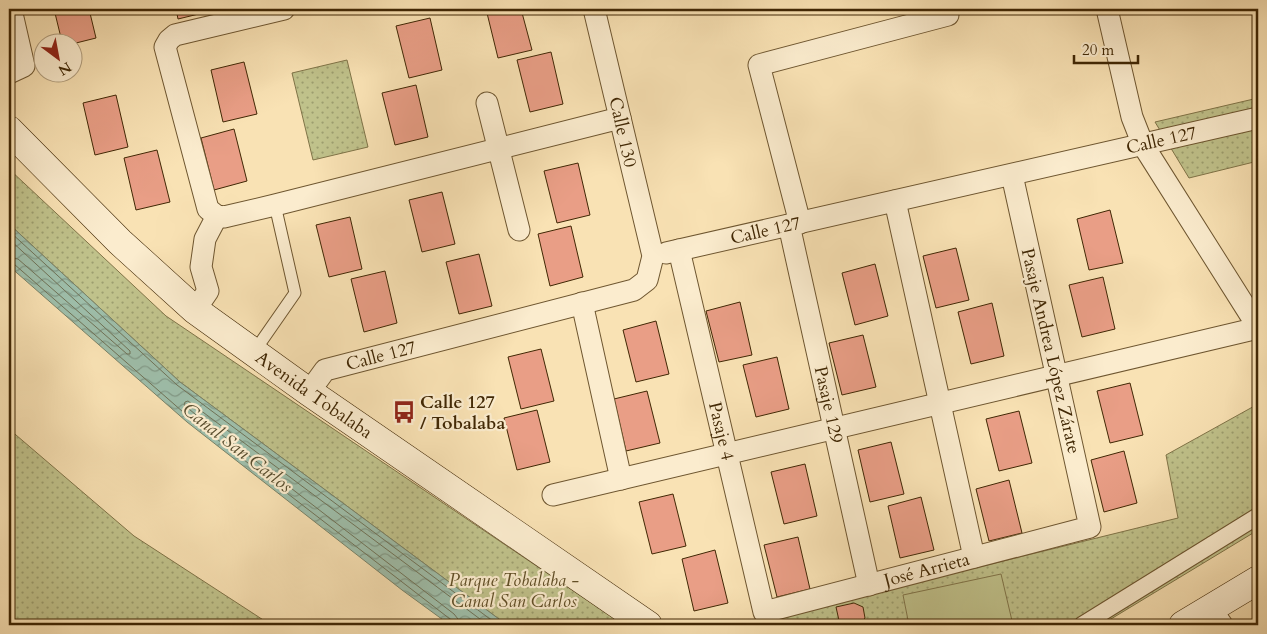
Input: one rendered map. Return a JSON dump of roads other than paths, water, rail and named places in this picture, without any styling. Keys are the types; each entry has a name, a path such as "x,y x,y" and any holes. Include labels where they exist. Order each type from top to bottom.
{"main road":[{"name":"Avenida Tobalaba","path":"9,130 120,242 195,310 309,392 648,625"},
{"path":"1183,625 1216,617 1258,580"}],"street":[{"path":"9,73 24,66 10,9"},
{"path":"284,9 255,12 175,35 165,47 208,209 217,216 224,217 275,205 498,147 620,118"},
{"name":"Calle 130","path":"594,9 653,256"},
{"name":"Pasaje 129","path":"869,585 834,428 794,224 759,65 948,15 946,9"},
{"path":"553,494 1258,327 1143,146 1132,117 1107,9"},
{"path":"487,103 519,230"},
{"name":"Calle 127","path":"309,392 325,370 634,290 647,280 653,256 1143,146 1258,118"},
{"name":"Pasaje Andrea López Zárate","path":"1012,175 1090,527"},
{"path":"895,201 974,558"},
{"path":"195,310 208,291 201,267 206,239 217,216"},
{"name":"Pasaje 4","path":"679,250 764,612"},
{"path":"582,304 621,479"},
{"path":"1082,625 1258,516"},
{"name":"José Arrieta","path":"764,612 1090,527"}],"lane":[{"path":"254,352 295,293 275,205"}],"water":[{"name":"Canal San Carlos","path":"9,224 180,382 507,625 450,625 402,590 187,422 9,266"}],"place":[{"name":"Calle 127 / Tobalaba","path":"404,412"}],"park label":[{"name":"Parque Tobalaba - Canal San Carlos","path":"514,590"}]}
